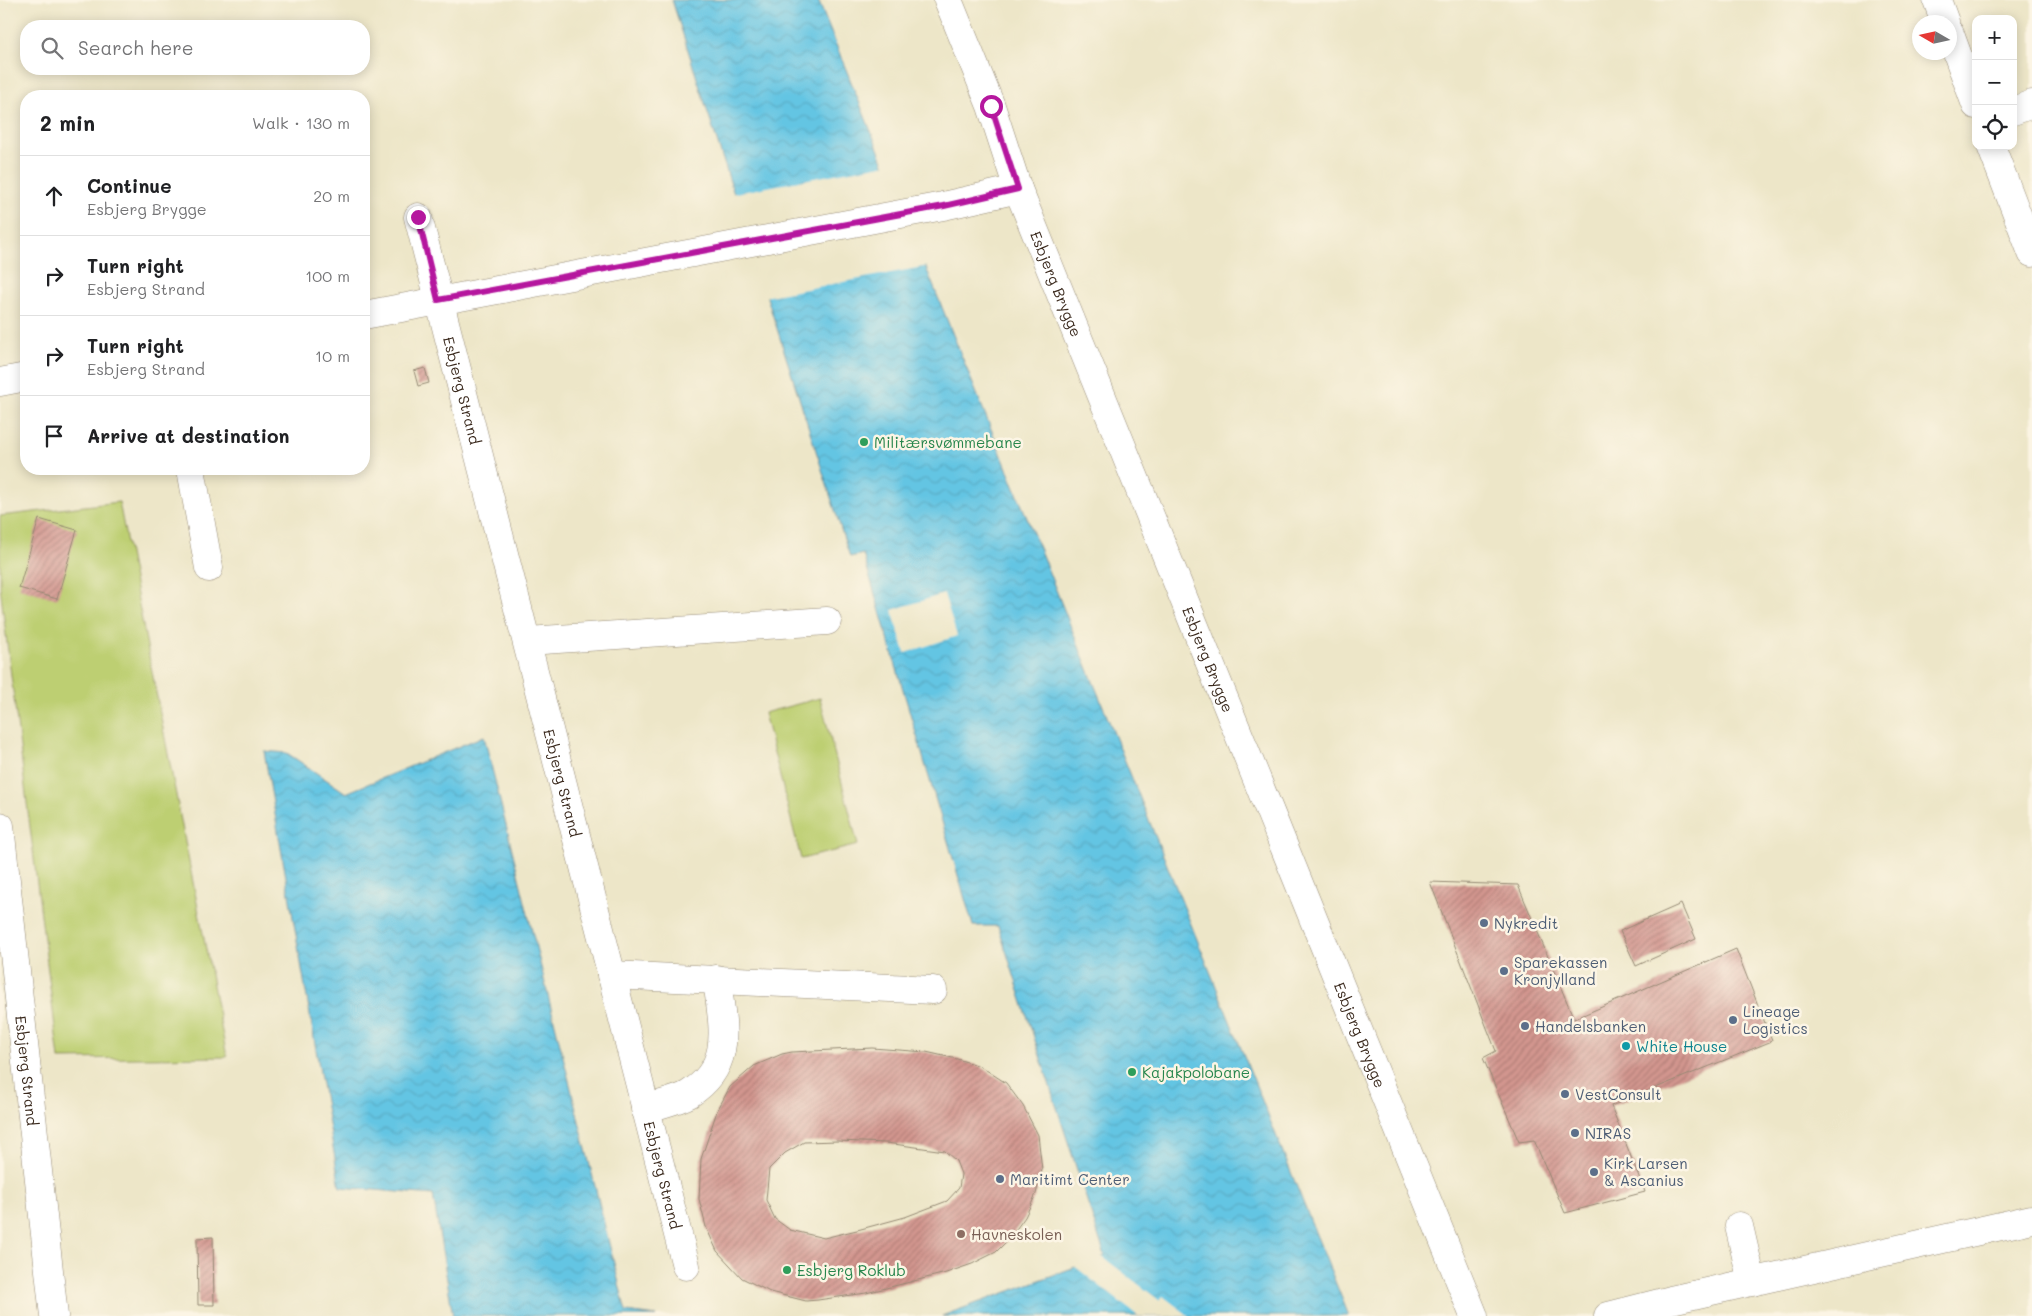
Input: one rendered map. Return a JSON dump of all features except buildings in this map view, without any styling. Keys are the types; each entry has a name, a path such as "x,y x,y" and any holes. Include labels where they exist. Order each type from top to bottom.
{"street":[{"name":"Esbjerg Brygge","path":"948,0 991,106 1018,189 1474,1316"},
{"path":"1937,0 1942,15"},
{"path":"1957,53 1972,94"},
{"path":"2017,110 2032,104"},
{"path":"1993,150 2032,253"},
{"path":"370,314 944,206 1018,189"},
{"name":"Esbjerg Strand","path":"418,217 528,641 686,1266"},
{"path":"0,382 20,378"},
{"path":"192,475 209,568"},
{"path":"528,641 827,620"},
{"name":"Esbjerg Strand","path":"0,826 8,970 54,1316"},
{"path":"612,975 933,990"},
{"path":"645,1108 688,1095 714,1073 724,1042 717,980"},
{"path":"1608,1316 1674,1308 1752,1282 2032,1219"},
{"path":"1739,1226 1752,1282"}],"green space":[{"path":"119,502 227,1057 59,1059 0,587 0,516"},
{"path":"820,698 858,845 801,859 764,713"}],"water":[{"path":"672,0 818,0 1349,1316 942,1316 1105,1256 998,926 973,926 863,554 850,557"},
{"path":"484,736 626,1312 657,1316 453,1316 433,1195 340,1187 264,751 287,753 346,793"}],"pier":[{"path":"887,164 928,266 764,297 731,194"},
{"path":"944,594 957,636 905,653 892,610"},
{"path":"1100,1255 1159,1300 1163,1296 1189,1316 1138,1316 1073,1265"}],"place":[{"name":"Militærsvømmebane","path":"864,442"},
{"name":"Nykredit","path":"1484,923"},
{"name":"Sparekassen Kronjylland","path":"1504,971"},
{"name":"Lineage Logistics","path":"1733,1020"},
{"name":"Handelsbanken","path":"1525,1026"},
{"name":"White House","path":"1626,1046"},
{"name":"Kajakpolobane","path":"1132,1072"},
{"name":"VestConsult","path":"1565,1094"},
{"name":"NIRAS","path":"1575,1133"},
{"name":"Kirk Larsen & Ascanius","path":"1594,1172"},
{"name":"Maritimt Center","path":"1000,1179"},
{"name":"Havneskolen","path":"961,1234"},
{"name":"Esbjerg Roklub","path":"787,1270"}],"route":[{"path":"418,217 438,300 944,206 1018,189 991,106"}]}
